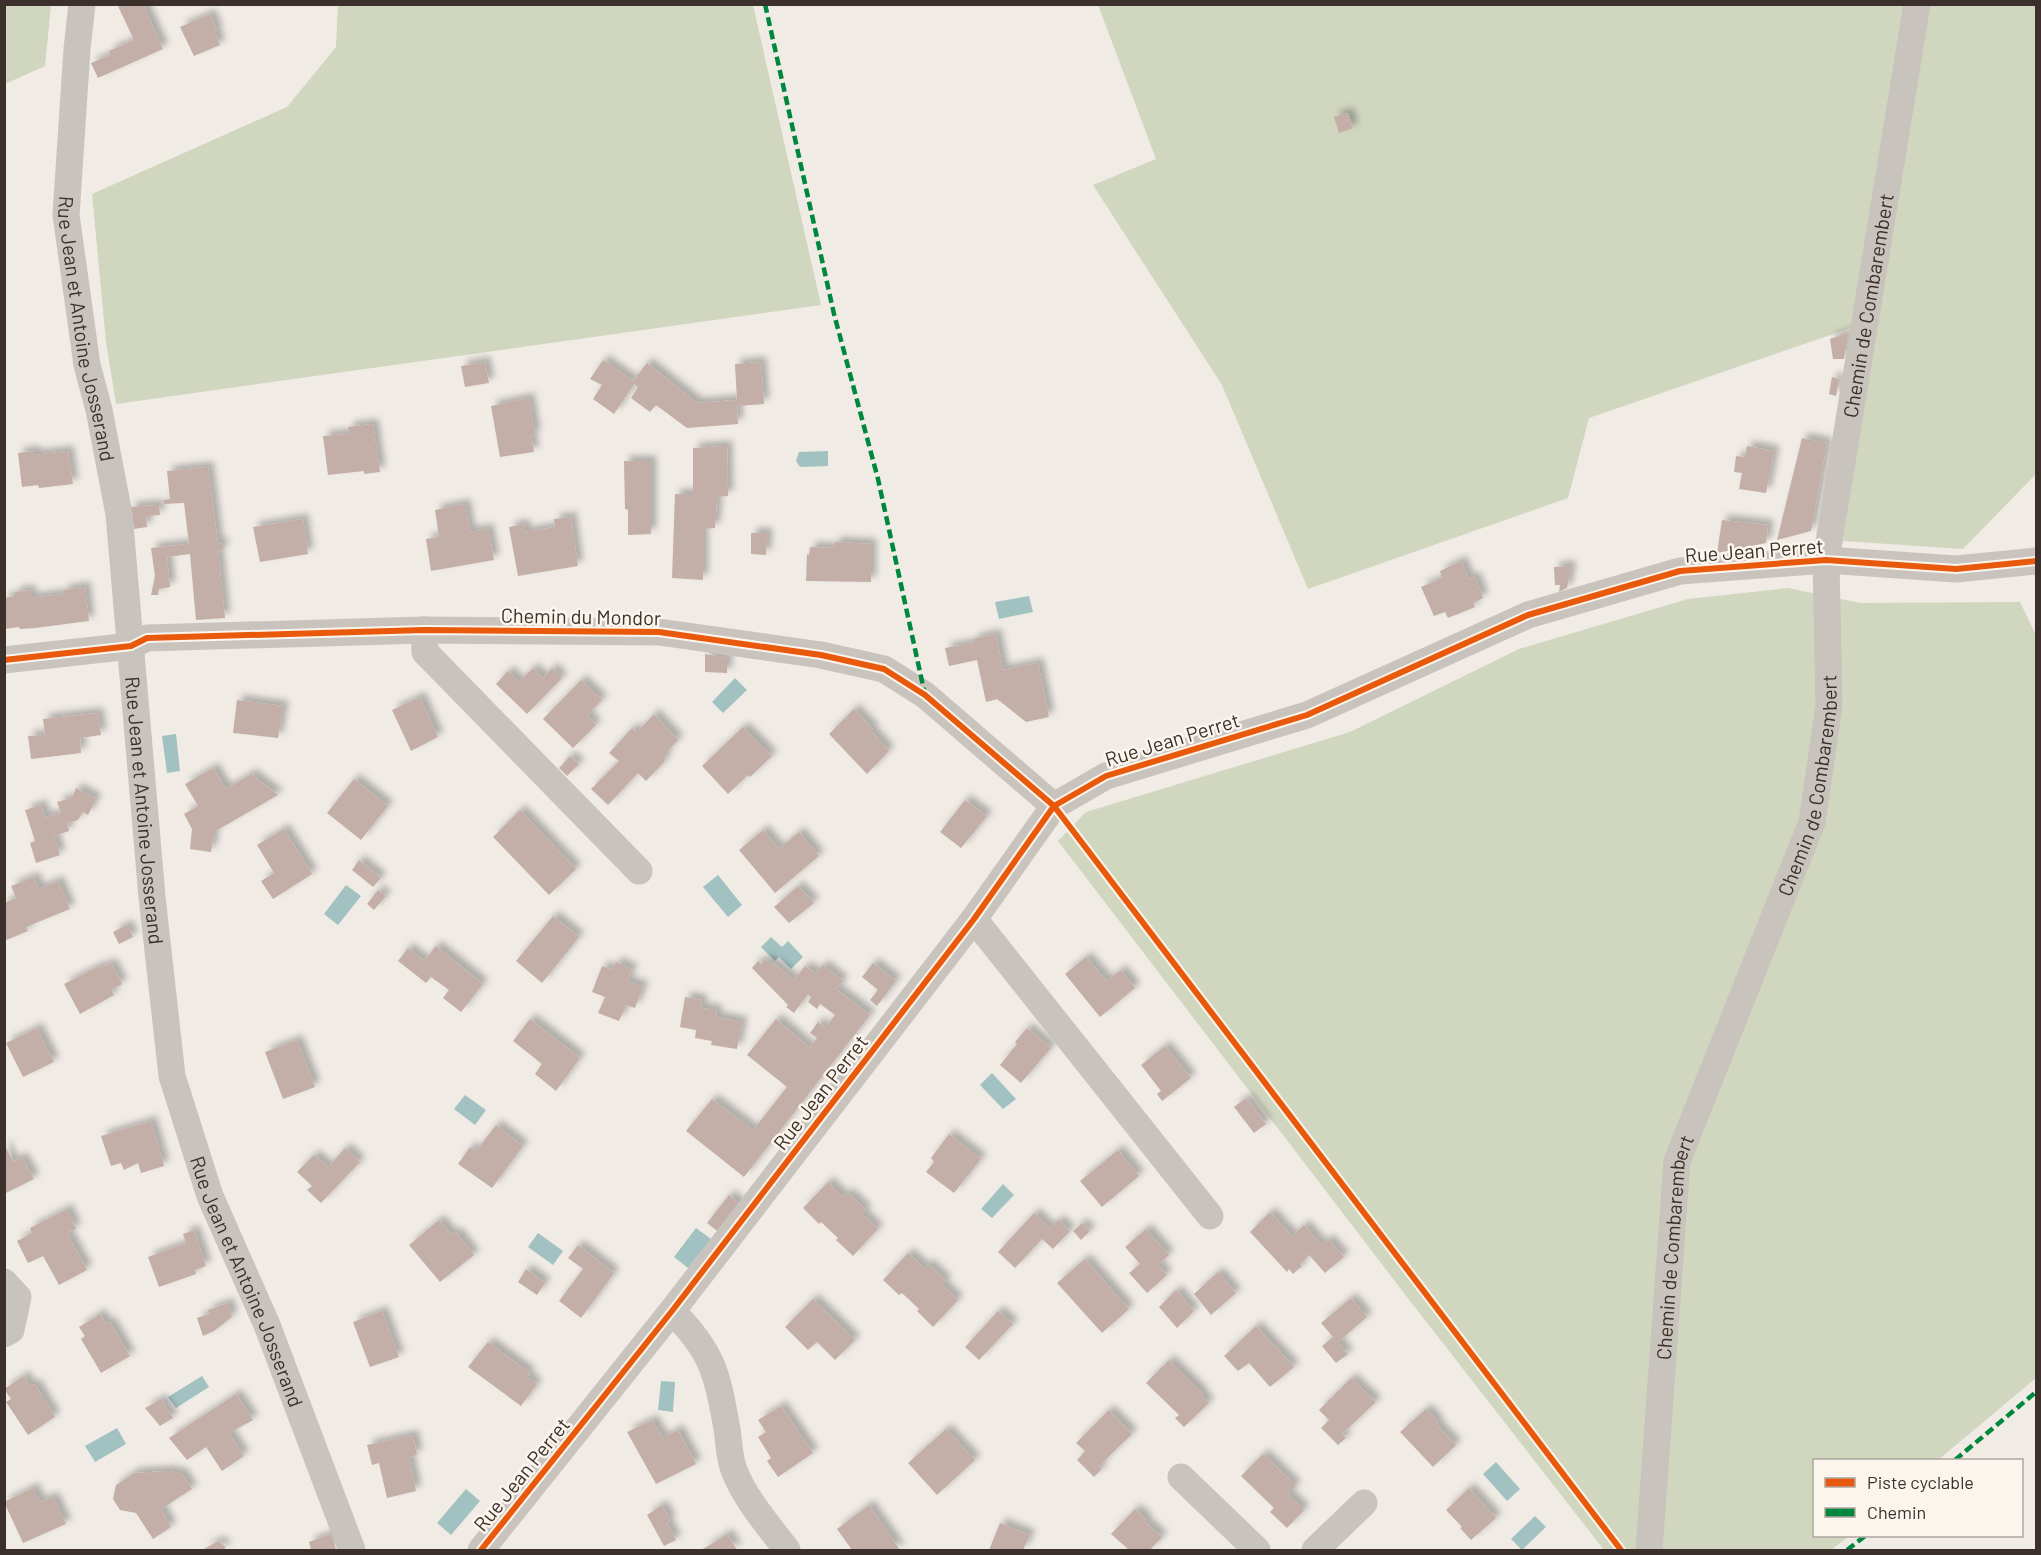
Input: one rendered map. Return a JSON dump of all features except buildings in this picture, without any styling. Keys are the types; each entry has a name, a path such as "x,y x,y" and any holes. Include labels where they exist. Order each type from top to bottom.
{"street":[{"name":"Rue Jean et Antoine Josserand","path":"82,4 66,215 87,365 99,410 119,514 152,897 172,1076 210,1196 267,1325 352,1551"},
{"name":"Chemin de Combarembert","path":"1649,1551 1677,1161 1812,822 1829,706 1826,560 1917,4"},
{"name":"Rue Jean Perret","path":"481,1551 672,1311 974,919 1054,806 1106,776 1307,715 1528,615 1680,571 1826,560 1956,569 2037,561"},
{"name":"Chemin du Mondor","path":"4,660 131,646 147,638 424,630 659,632 821,656 884,669 925,695 1054,806"},
{"path":"424,630 425,652 639,871"},
{"path":"974,919 1210,1216"},
{"path":"4,1282 18,1297 11,1330 4,1334"},
{"path":"672,1311 691,1330 708,1356 718,1381 733,1468 748,1497 787,1551"},
{"path":"1181,1477 1257,1551"},
{"path":"1315,1551 1364,1503"}],"green space":[{"path":"4,5 51,5 45,66 5,84"},
{"path":"338,5 753,5 821,305 116,404 106,342 92,194 287,107 336,47"},
{"path":"1098,5 2036,5 2036,474 1963,549 1843,541 1877,319 1589,418 1568,498 1308,589 1222,385 1093,185 1156,159"},
{"path":"1788,588 1860,603 2020,602 2036,635 2036,1378 1939,1459 1813,1459 1813,1537 1848,1537 1831,1550 1604,1550 1058,841 1086,812 1350,732 1519,649 1688,599"}],"water":[{"path":"828,451 828,466 800,467 796,461 799,452"},
{"path":"1029,596 1033,612 999,619 995,602"},
{"path":"735,678 747,690 723,713 712,702"},
{"path":"176,734 180,771 167,773 162,736"},
{"path":"718,875 742,905 728,917 703,887"},
{"path":"346,885 361,896 338,925 324,914"},
{"path":"771,937 782,947 788,941 803,957 791,969 779,957 775,961 761,947"},
{"path":"992,1073 1016,1099 1003,1109 980,1085"},
{"path":"465,1095 486,1110 475,1125 454,1109"},
{"path":"1003,1184 1014,1195 992,1218 981,1209"},
{"path":"696,1228 711,1239 688,1268 674,1257"},
{"path":"538,1233 563,1251 553,1265 528,1247"},
{"path":"202,1376 209,1387 176,1408 168,1397"},
{"path":"661,1381 675,1382 673,1412 658,1410"},
{"path":"117,1428 126,1444 95,1462 85,1446"},
{"path":"1496,1462 1520,1489 1507,1501 1483,1474"},
{"path":"466,1489 480,1501 451,1535 437,1523"},
{"path":"1535,1516 1546,1527 1522,1550 1511,1539"}],"marked path":[{"path":"765,4 834,314 878,479 925,695"},
{"path":"1956,1459 2036,1392"},
{"path":"1847,1550 1864,1537"}],"cycle path":[{"path":"481,1550 672,1311 974,919 1054,806 1106,776 1307,715 1528,615 1680,571 1826,560 1956,569 2036,561"},
{"path":"4,660 131,646 147,638 424,630 659,632 821,655 884,669 925,695 1054,806 1621,1550"}]}
